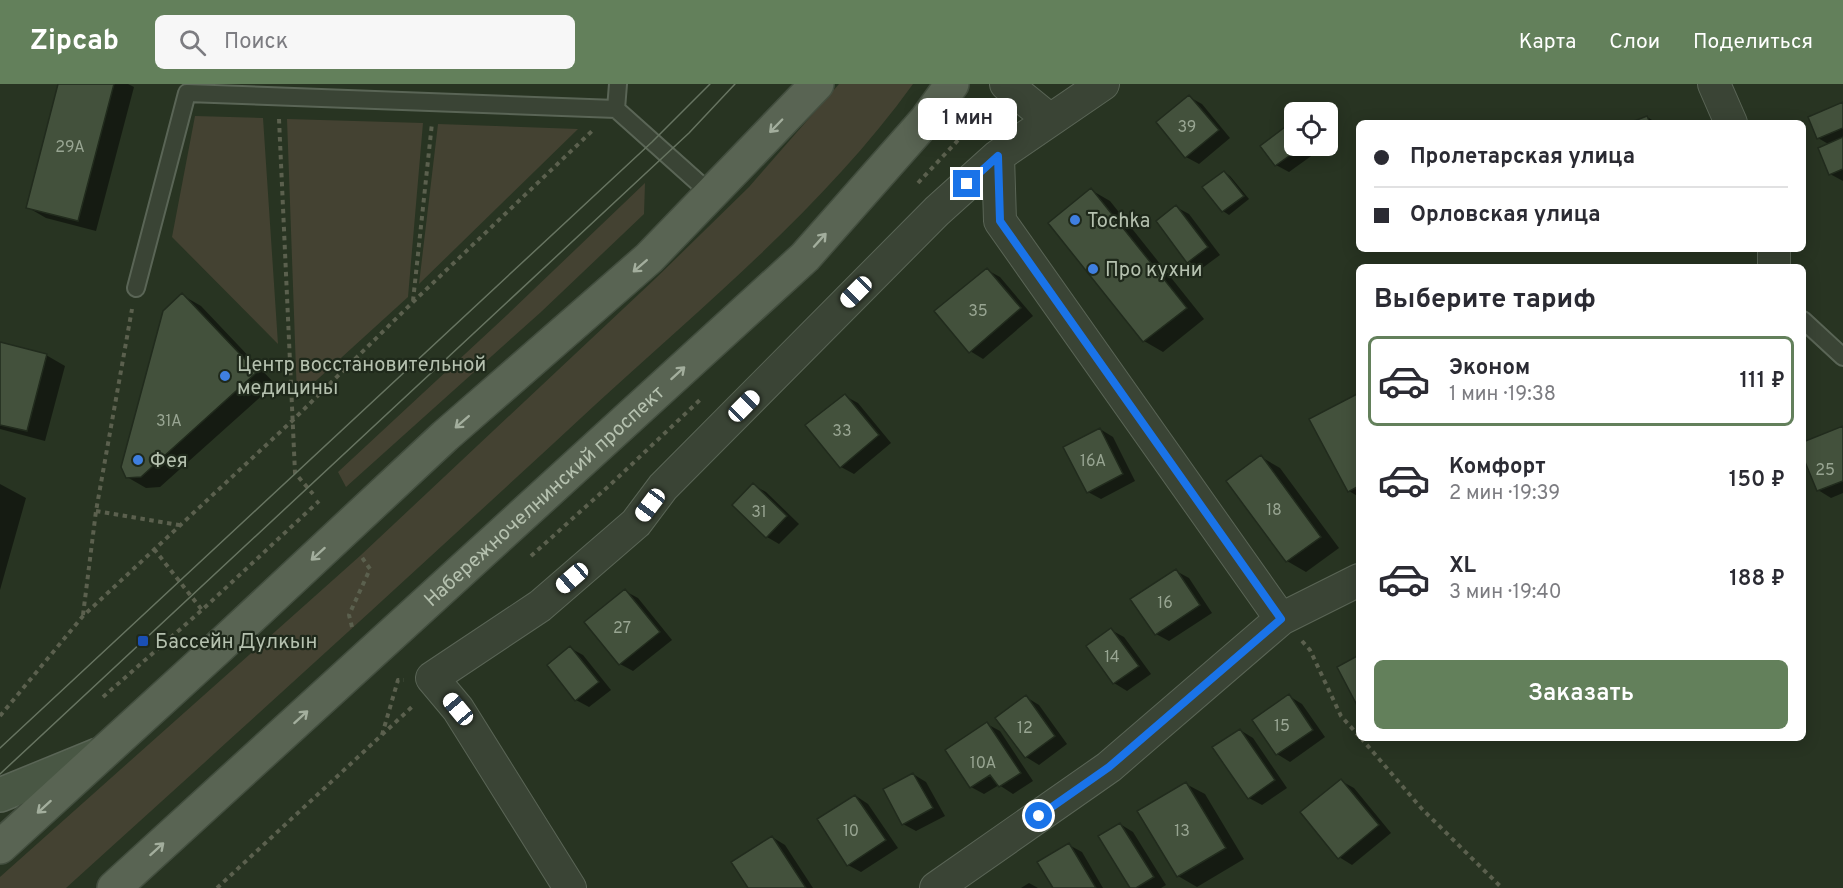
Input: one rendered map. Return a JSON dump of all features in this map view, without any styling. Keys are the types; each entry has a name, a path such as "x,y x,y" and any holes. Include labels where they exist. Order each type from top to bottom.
{"main road":[{"path":"0,847 445,436 649,258 817,84"},
{"name":"Набережночелнинский проспект","path":"114,888 805,257 926,120 952,84"}],"street":[{"path":"570,888 458,709 432,678 540,606 636,523 663,487 937,211 998,156 1103,84"},
{"path":"1714,84 1730,120"},
{"path":"1020,88 1050,120"},
{"path":"998,156 1000,221 1281,619"},
{"path":"936,888 1109,767 1281,619 1356,582"},
{"path":"0,795 103,753"}],"lane":[{"path":"616,109 618,84"},
{"path":"136,288 187,93 616,109 711,194"},
{"path":"1806,324 1843,357"}],"path":[{"path":"278,97 295,473 313,494"},
{"path":"413,302 434,104"},
{"path":"0,716 83,616 293,420 616,109"},
{"path":"83,616 96,511 136,288"},
{"path":"103,696 202,610 319,501"},
{"path":"96,511 179,525"},
{"path":"154,549 202,610"},
{"path":"352,629 349,615 370,570 361,555"},
{"path":"1281,619 1310,650 1341,716 1356,733"},
{"path":"217,888 382,735 430,690 432,678 398,680 382,735"},
{"path":"1363,741 1422,809 1502,888"}],"shaded area":[{"path":"839,84 913,84 879,129 842,171 763,252 66,888 0,888 0,877 361,555 656,278 749,187"},
{"path":"195,116 263,118 278,344 172,237"},
{"path":"287,119 423,123 408,297 297,398"},
{"path":"438,124 578,129 419,284"},
{"path":"645,183 644,214 541,312 346,487 338,472"}],"building":[{"path":"58,84 114,84 78,221 26,208"},
{"path":"1189,95 1219,130 1185,158 1156,122"},
{"path":"1843,102 1843,128 1817,139 1808,117"},
{"path":"1647,116 1649,120 1637,120"},
{"path":"1284,128 1284,156 1289,156 1275,166 1260,146"},
{"path":"1843,137 1843,169 1829,175 1818,148"},
{"path":"1224,171 1244,196 1222,212 1202,187"},
{"path":"1091,188 1187,308 1143,342 1048,223"},
{"path":"1176,205 1208,247 1187,263 1156,221"},
{"path":"987,268 1021,308 969,353 934,311"},
{"path":"182,293 257,372 141,477 126,478 121,467 163,311"},
{"path":"0,342 47,354 27,431 0,425"},
{"path":"845,394 879,435 840,468 805,425"},
{"path":"1356,395 1356,488 1348,492 1309,419"},
{"path":"1843,426 1843,481 1817,491 1806,464 1806,441"},
{"path":"1100,428 1123,474 1087,493 1063,447"},
{"path":"1261,455 1321,537 1286,562 1226,481"},
{"path":"753,483 787,516 766,538 732,505"},
{"path":"1176,569 1200,605 1155,635 1130,599"},
{"path":"625,589 660,632 619,665 584,622"},
{"path":"1111,628 1139,666 1113,684 1086,646"},
{"path":"570,646 599,682 575,701 547,665"},
{"path":"1356,657 1356,703 1337,667"},
{"path":"1289,694 1313,730 1276,755 1252,720"},
{"path":"1026,695 1055,736 1025,758 995,718"},
{"path":"987,722 1021,773 999,787 990,775 970,788 945,750"},
{"path":"1240,729 1275,780 1248,799 1212,747"},
{"path":"913,773 933,808 902,825 883,789"},
{"path":"1341,779 1379,825 1338,859 1300,812"},
{"path":"1186,782 1226,848 1177,877 1137,811"},
{"path":"855,795 886,840 847,866 817,819"},
{"path":"1120,823 1154,877 1136,888 1130,888 1098,836"},
{"path":"772,836 806,888 748,888 731,862"},
{"path":"1069,843 1096,888 1053,888 1037,862"}],"tram line":[{"path":"0,748 652,142 710,84"},
{"path":"0,774 689,133 735,84"}],"place":[{"name":"Tochka","path":"1075,220"},
{"name":"Про кухни","path":"1093,269"},
{"name":"Центр восстановительной медицины","path":"225,376"},
{"name":"Фея","path":"138,460"},
{"name":"Бассейн Дулкын","path":"143,641"}],"route":[{"path":"967,184 998,156 1000,221 1281,619 1109,767 1039,816"}]}
